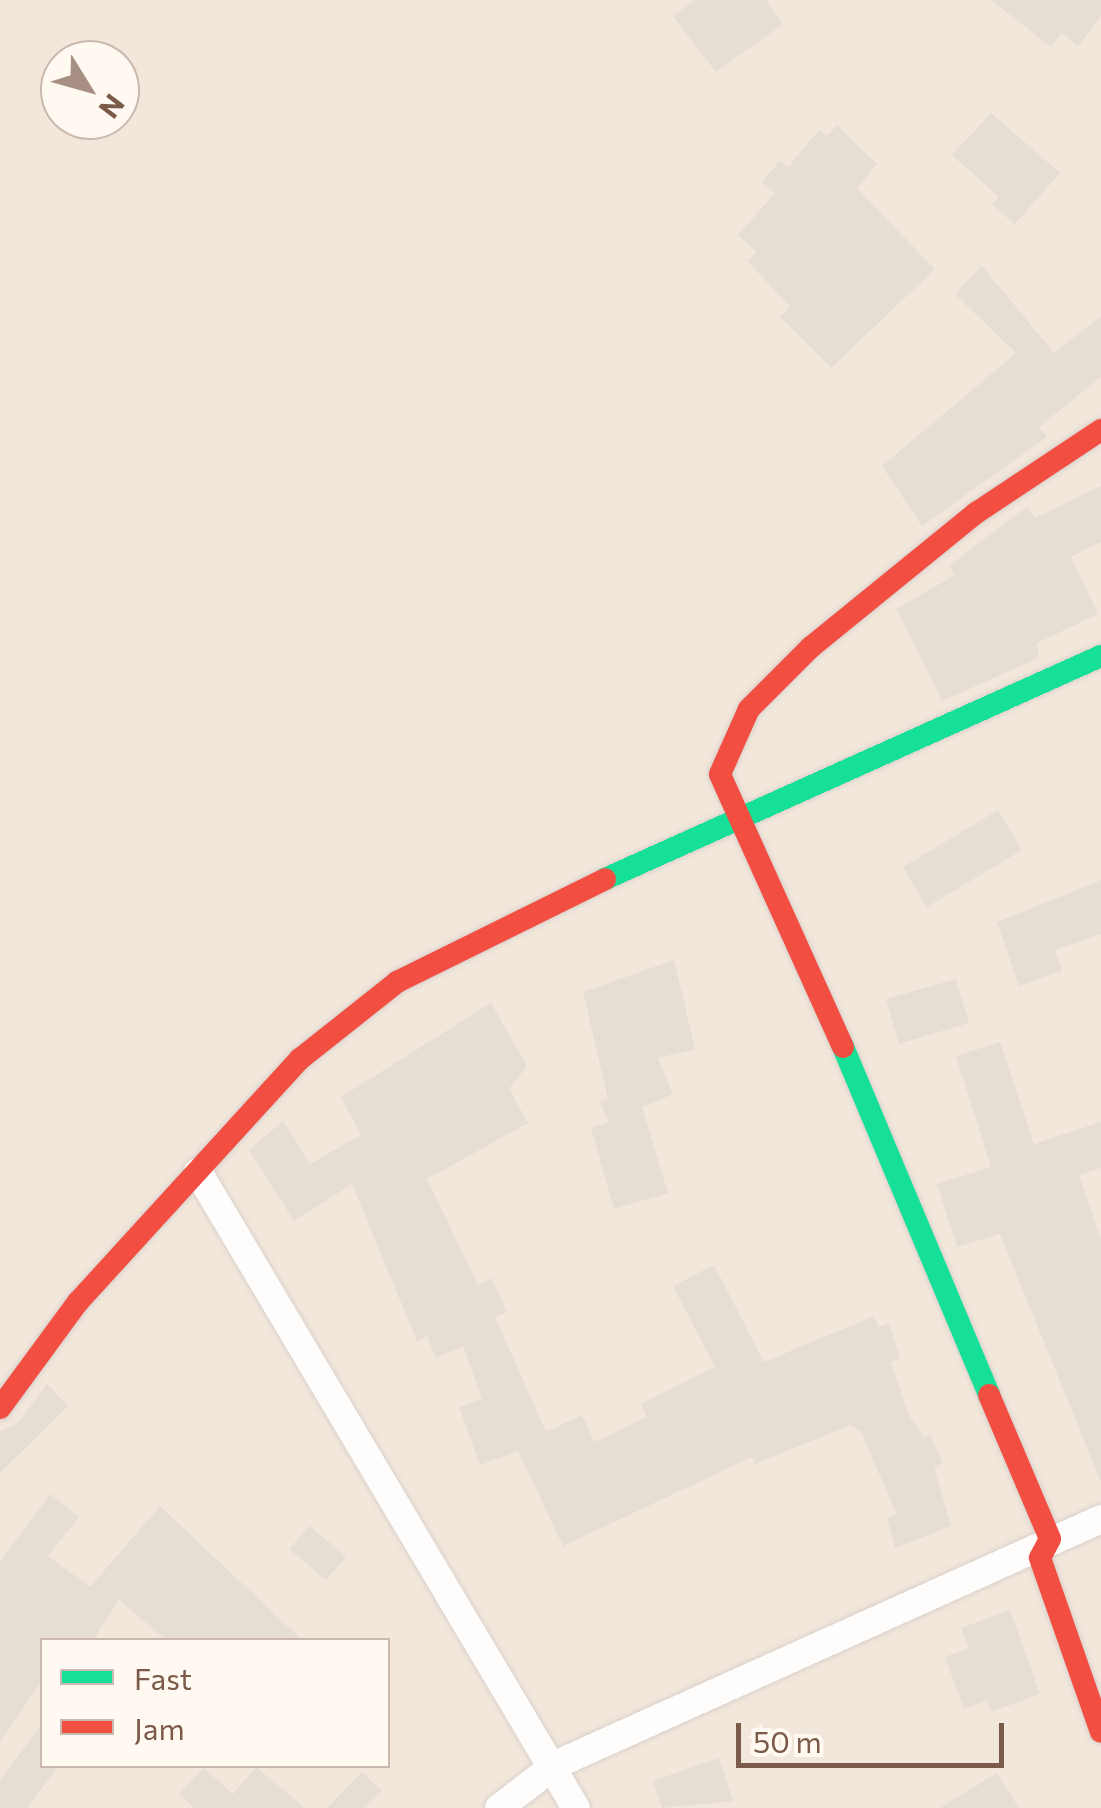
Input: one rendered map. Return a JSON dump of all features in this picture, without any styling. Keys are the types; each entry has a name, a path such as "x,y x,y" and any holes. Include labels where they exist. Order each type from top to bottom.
{"street":[{"path":"1050,1539 746,820 720,774 749,710 811,647 976,512 1101,430"},
{"path":"0,1408 78,1302 300,1060 397,982 508,923 746,820 1101,656"},
{"path":"198,1172 555,1765 576,1808"},
{"path":"499,1808 555,1765 1101,1519"},
{"path":"1050,1539 1040,1558 1101,1732"}],"shaded area":[{"path":"0,0 1101,0 1101,1808 0,1808"}],"building":[{"path":"695,0 766,0 783,24 716,72 673,16"},
{"path":"991,0 1101,0 1101,16 1078,46 1062,33 1051,47"},
{"path":"991,113 1060,173 1015,224 992,205 999,197 952,155"},
{"path":"837,125 877,164 857,189 935,269 831,368 780,317 790,306 747,261 757,252 738,235 775,193 762,182 780,161 788,167 819,130 827,136"},
{"path":"982,266 1054,353 1101,316 1101,377 1039,427 1047,437 922,526 882,466 1016,353 955,294"},
{"path":"1101,486 1101,542 1071,557 1098,614 1037,643 1039,658 942,701 896,609 955,575 949,566 1027,507 1035,518"},
{"path":"998,810 1022,850 927,907 903,867"},
{"path":"1101,880 1101,934 1055,950 1062,971 1019,986 997,922"},
{"path":"674,960 695,1049 658,1058 673,1094 642,1107 668,1193 614,1209 591,1128 609,1122 600,1102 608,1099 583,992"},
{"path":"956,979 969,1023 899,1044 886,999"},
{"path":"491,1003 527,1066 509,1089 528,1123 427,1179 478,1285 492,1278 507,1312 495,1317 546,1432 582,1415 594,1442 647,1417 641,1404 715,1367 673,1286 714,1265 764,1362 874,1316 878,1327 889,1323 900,1359 891,1362 909,1416 924,1437 930,1434 943,1463 934,1467 951,1526 895,1548 887,1518 897,1515 861,1432 850,1425 755,1464 752,1457 563,1546 518,1451 480,1465 459,1407 482,1399 463,1346 436,1358 427,1336 417,1341 352,1184 294,1221 249,1150 283,1121 310,1164 361,1135 341,1097"},
{"path":"1000,1042 1034,1144 1101,1122 1101,1168 1079,1175 1101,1239 1101,1482 1000,1234 957,1247 937,1184 991,1167 956,1056"},
{"path":"47,1384 68,1406 0,1473 0,1431 18,1423"},
{"path":"50,1494 79,1517 48,1556 90,1587 160,1506 300,1638 164,1638 119,1600 94,1638 40,1638 40,1683 0,1742 0,1562"},
{"path":"310,1526 346,1557 326,1580 289,1549"},
{"path":"1010,1610 1040,1694 991,1712 987,1700 964,1709 945,1657 969,1648 961,1628"},
{"path":"40,1728 40,1768 57,1768 27,1808 0,1808 0,1780"},
{"path":"719,1758 733,1801 662,1808 653,1781"},
{"path":"204,1768 233,1794 257,1768 305,1808 194,1808 179,1794"},
{"path":"362,1772 382,1791 365,1808 327,1808"},
{"path":"997,1773 1019,1808 940,1808"}],"traffic: fast":[{"path":"605,879 1101,656"},
{"path":"843,1047 989,1395"}],"traffic: jam":[{"path":"843,1047 720,774 749,709 811,647 976,513 1101,430"},
{"path":"0,1408 78,1302 300,1059 397,982 605,879"},
{"path":"989,1395 1050,1539 1040,1558 1101,1732"}]}
